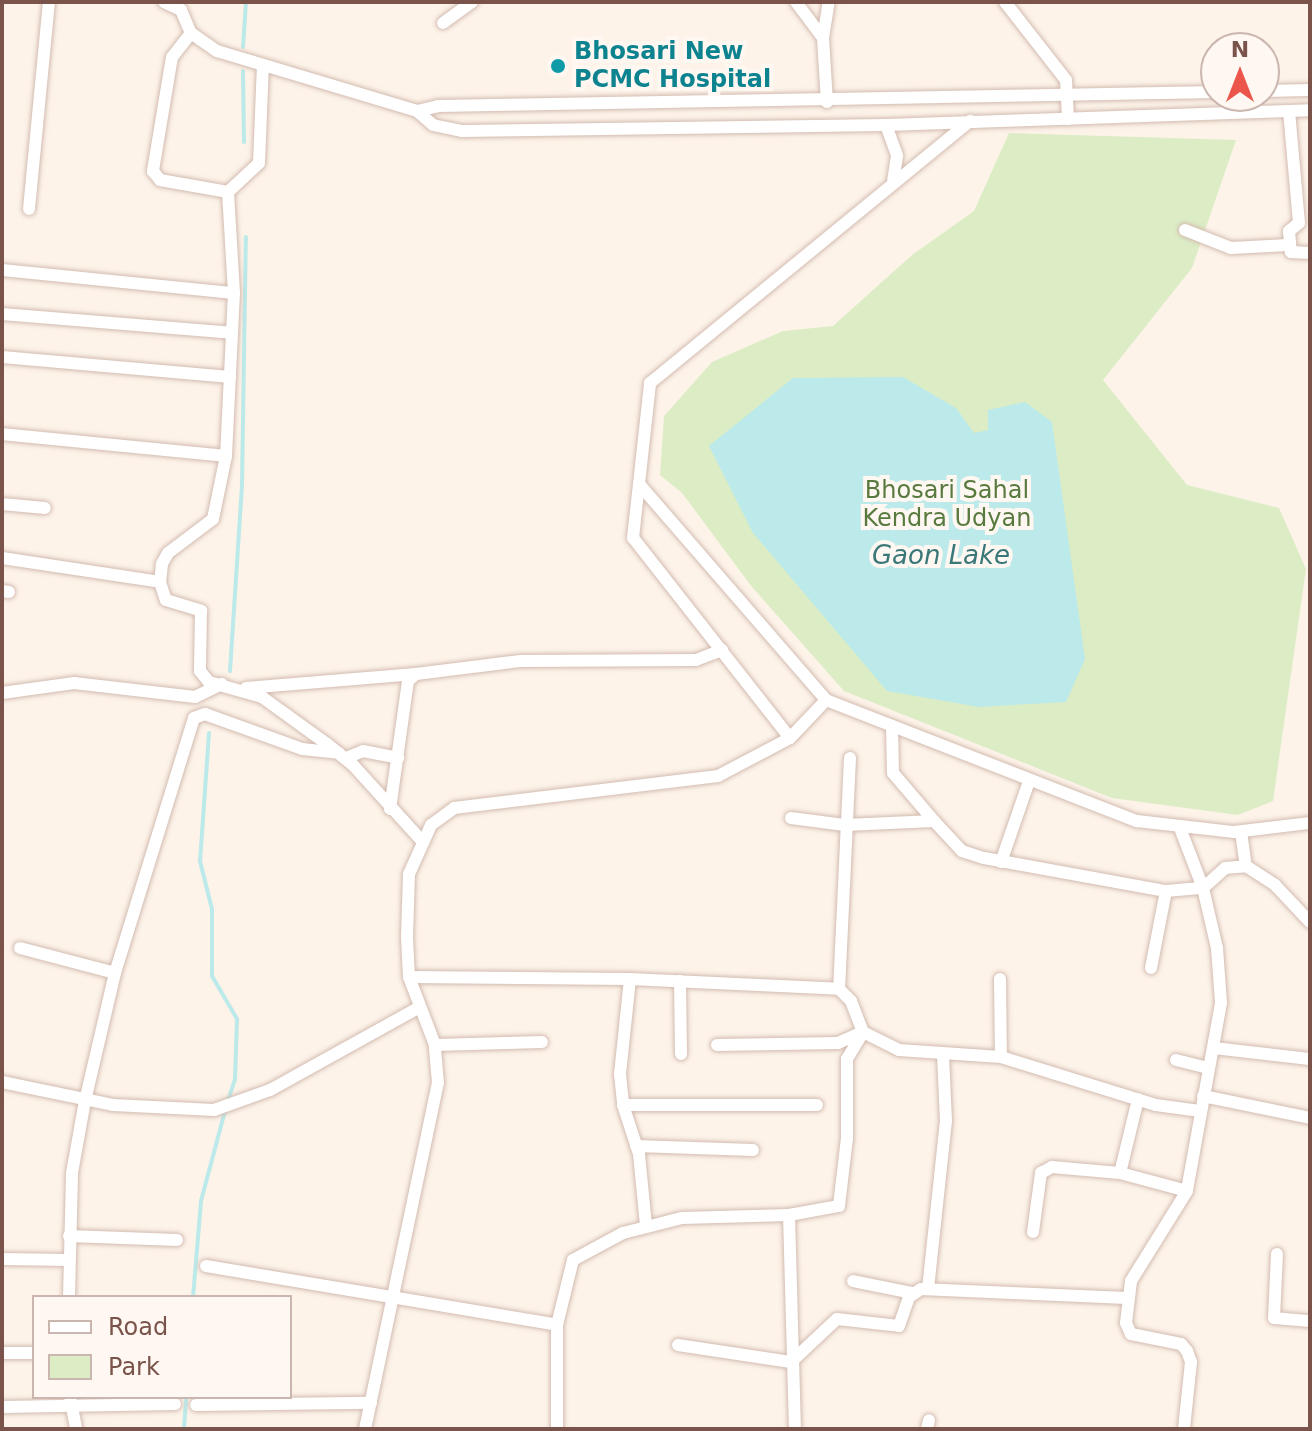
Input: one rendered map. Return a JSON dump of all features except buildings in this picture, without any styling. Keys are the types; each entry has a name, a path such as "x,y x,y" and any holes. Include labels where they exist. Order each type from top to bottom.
{"street":[{"path":"29,209 49,2"},
{"path":"164,2 181,10 191,33 217,51 417,111 433,125 462,131 893,124 1310,110"},
{"path":"443,23 472,2"},
{"path":"796,2 823,38"},
{"path":"827,102 823,38 829,2"},
{"path":"1005,2 1066,80 1068,119"},
{"path":"191,33 172,57 153,171 160,180 228,192"},
{"path":"228,192 259,163 263,65"},
{"path":"1280,91 1310,90"},
{"path":"417,111 438,106 827,102 1200,92"},
{"path":"945,99 946,122"},
{"path":"893,180 897,156 893,124 900,100"},
{"path":"1289,111 1304,225 1289,231 1288,245 1291,252 1310,253"},
{"path":"790,738 633,538 650,383 893,180 970,121"},
{"path":"228,192 234,293 226,456 213,519 168,553 160,582 166,600 201,611 200,671 209,682 243,688 416,674 521,661 696,660 722,650"},
{"path":"1185,230 1231,248 1288,245"},
{"path":"2,270 234,293"},
{"path":"2,314 231,333"},
{"path":"2,357 230,377"},
{"path":"2,434 226,456"},
{"path":"639,484 826,700 1109,812 1180,828 1241,832 1310,823"},
{"path":"2,504 45,508"},
{"path":"2,558 160,582"},
{"path":"390,809 408,681 416,674"},
{"path":"2,693 74,683 195,697 222,684"},
{"path":"243,688 342,756 422,841"},
{"path":"365,1429 396,1299 438,1083 435,1045 409,977 409,874 431,825 454,808 718,776 790,738 826,700"},
{"path":"69,1295 72,1173 85,1101 115,973 194,718 205,714 302,749 342,756 363,751 398,758"},
{"path":"892,726 893,773 962,851 1001,862 1166,891 1203,888 1225,868 1246,866 1275,885 1310,922"},
{"path":"839,989 850,758"},
{"path":"1001,862 1029,781"},
{"path":"791,818 845,825 934,821"},
{"path":"1180,828 1203,888 1221,977 1214,1048 1187,1191 1126,1298 1131,1334 1181,1344 1187,1351 1191,1362 1184,1429"},
{"path":"1241,832 1246,866"},
{"path":"1151,968 1166,891"},
{"path":"20,948 115,973"},
{"path":"409,977 630,979 839,989 851,1001 863,1032 899,1050 1001,1057 1138,1099 1200,1111"},
{"path":"630,979 620,1074 623,1105 636,1146 646,1226"},
{"path":"1000,979 1001,1057"},
{"path":"680,981 681,1054"},
{"path":"2,1082 85,1101 214,1110 243,1102 420,1007"},
{"path":"717,1045 838,1043 863,1032"},
{"path":"557,1429 557,1325 573,1260 646,1226 682,1218 789,1215 839,1206 847,1138 847,1059 863,1032"},
{"path":"435,1045 542,1042"},
{"path":"1214,1048 1309,1059"},
{"path":"928,1289 946,1121 943,1054"},
{"path":"1176,1060 1208,1068"},
{"path":"1203,1096 1310,1118"},
{"path":"1120,1173 1138,1099"},
{"path":"623,1105 817,1105"},
{"path":"636,1146 753,1150"},
{"path":"1033,1232 1045,1169 1120,1173 1187,1191"},
{"path":"789,1215 795,1429"},
{"path":"69,1236 177,1240"},
{"path":"1277,1254 1274,1318 1310,1321"},
{"path":"2,1259 69,1260"},
{"path":"206,1266 557,1325"},
{"path":"853,1281 912,1293 928,1289 1126,1298"},
{"path":"791,1362 837,1319 899,1326 912,1293"},
{"path":"678,1345 791,1362"},
{"path":"2,1353 32,1353"},
{"path":"70,1401 76,1429"},
{"path":"2,1407 70,1401 175,1404"},
{"path":"196,1405 371,1403"}],"green space":[{"name":"Bhosari Sahal Kendra Udyan","path":"1009,133 1236,140 1192,268 1103,380 1187,485 1279,508 1306,569 1273,801 1238,815 1112,798 844,691 752,587 682,493 660,475 664,416 712,362 783,331 833,326 912,255 974,211"}],"water":[{"name":"Gaon Lake","path":"903,377 956,408 974,433 988,430 988,410 1025,402 1052,422 1085,659 1066,702 979,707 887,691 753,533 709,446 793,378"}],"waterway":[{"path":"243,47 246,2"},
{"path":"243,71 244,142"},
{"path":"230,671 242,484 246,237"},
{"path":"209,733 200,861 212,909 212,976 237,1019 235,1079 227,1103"},
{"path":"193,1295 201,1201 225,1111"},
{"path":"184,1429 186,1399"}],"place":[{"name":"Bhosari New PCMC Hospital","path":"558,66"}]}
